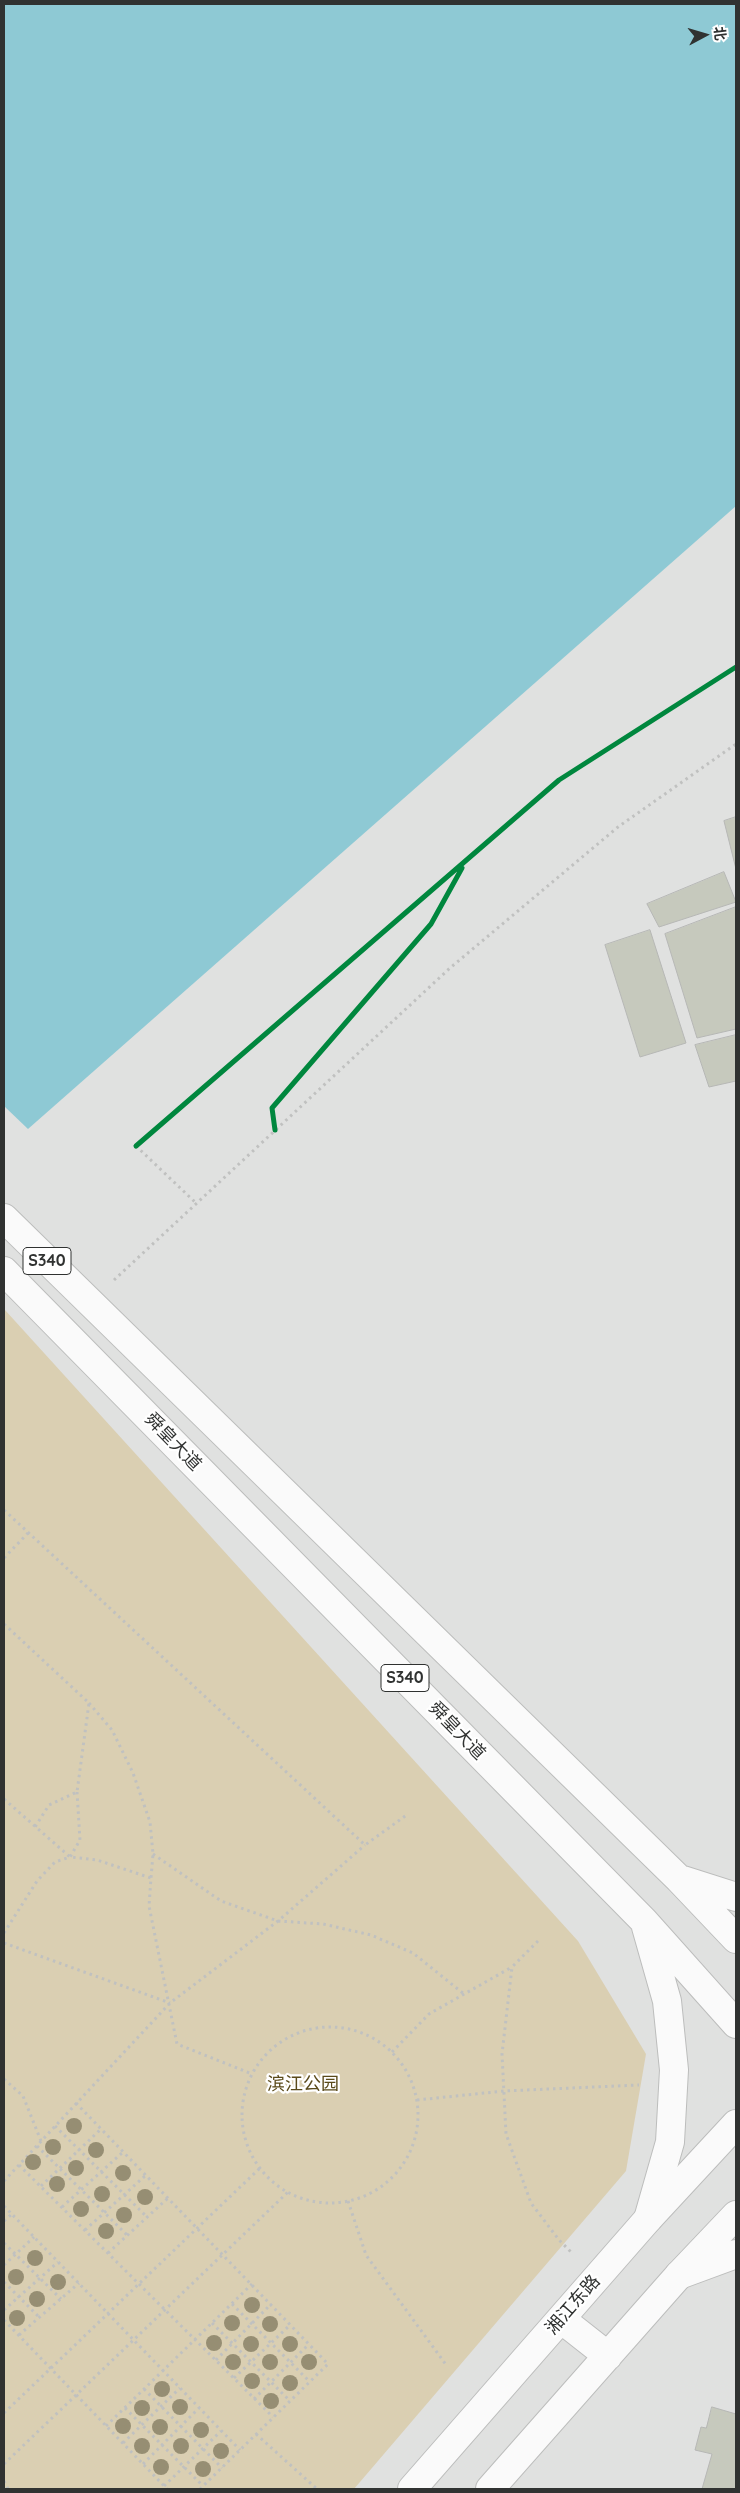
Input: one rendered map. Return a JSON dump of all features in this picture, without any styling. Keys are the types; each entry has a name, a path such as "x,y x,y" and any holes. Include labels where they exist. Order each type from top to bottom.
{"main road":[{"name":"S340","path":"4,1218 679,1879 736,1939"},
{"name":"舜皇大道","path":"4,1271 644,1921 736,2024"},
{"path":"679,1879 736,1897"},
{"path":"644,1921 667,2001 674,2070 670,2142 648,2219"},
{"name":"湘江东路","path":"412,2489 648,2219 736,2124"},
{"path":"490,2489 679,2275 736,2215"},
{"path":"679,2275 736,2254"},
{"path":"561,2319 608,2356"}],"path":[{"path":"110,1284 450,968 618,827 736,744"},
{"path":"274,1123 275,1130"},
{"path":"143,1139 136,1146 196,1203"},
{"path":"4,1510 366,1845"},
{"path":"4,1558 28,1533"},
{"path":"4,1624 89,1703 112,1730 133,1773 150,1822 153,1854 150,1906 177,2044 252,2074"},
{"path":"70,1858 80,1840 77,1792 89,1703"},
{"path":"35,1826 49,1805 77,1792"},
{"path":"4,1799 70,1858"},
{"path":"4,2181 170,2003 278,1921 366,1845 408,1814"},
{"path":"153,1854 220,1901 278,1921 323,1924 371,1935 414,1953 464,1994"},
{"path":"4,1934 38,1881 55,1862 70,1858 97,1860 151,1878"},
{"path":"392,2052 429,2014 512,1967 538,1941"},
{"path":"4,1943 170,2003"},
{"path":"512,1967 502,2054 506,2134 531,2204 559,2240 597,2278"},
{"path":"340,2027 368,2035 392,2052 408,2073 417,2100 417,2130 407,2159 388,2182 362,2198 348,2201 332,2204 303,2200 276,2186 255,2163 244,2136 242,2107 252,2074 264,2056 286,2038 312,2028 340,2027"},
{"path":"4,2079 23,2096 41,2141"},
{"path":"417,2100 504,2091 639,2084"},
{"path":"76,2103 328,2364 201,2488 184,2467 125,2408"},
{"path":"55,2126 147,2217"},
{"path":"41,2186 102,2129"},
{"path":"37,2146 127,2235"},
{"path":"62,2207 123,2152"},
{"path":"20,2165 273,2417"},
{"path":"4,2413 260,2168"},
{"path":"85,2230 146,2175"},
{"path":"4,2464 288,2192"},
{"path":"108,2253 168,2198"},
{"path":"348,2201 366,2255 447,2366"},
{"path":"4,2206 240,2450"},
{"path":"4,2221 12,2214"},
{"path":"4,2265 34,2237"},
{"path":"4,2243 61,2299"},
{"path":"4,2310 58,2262"},
{"path":"4,2282 40,2318"},
{"path":"19,2336 79,2283"},
{"path":"106,2426 252,2284"},
{"path":"232,2304 310,2382"},
{"path":"216,2360 271,2304"},
{"path":"4,2320 167,2489"},
{"path":"212,2323 290,2401"},
{"path":"234,2378 290,2325"},
{"path":"254,2399 309,2344"},
{"path":"123,2443 180,2388"},
{"path":"144,2390 222,2468"},
{"path":"143,2464 199,2408"},
{"path":"164,2486 221,2431"},
{"path":"256,2434 317,2489"},
{"path":"4,2482 8,2489"}],"green space":[{"name":"滨江公园","path":"5,1310 578,1941 646,2054 626,2171 354,2489 4,2489"}],"water":[{"path":"4,4 736,4 736,506 28,1129 4,1106"}],"building":[{"path":"736,817 736,869 724,821"},
{"path":"724,872 736,902 659,927 647,904"},
{"path":"736,907 736,1029 697,1038 665,934"},
{"path":"650,930 686,1043 640,1057 605,945"},
{"path":"736,1035 736,1081 709,1087 695,1045"},
{"path":"712,2407 736,2414 736,2489 702,2489 712,2454 695,2450 701,2427 706,2428"}],"cycle path":[{"path":"136,1146 559,780 736,667"},
{"path":"275,1130 272,1108 431,924 462,868"}]}
